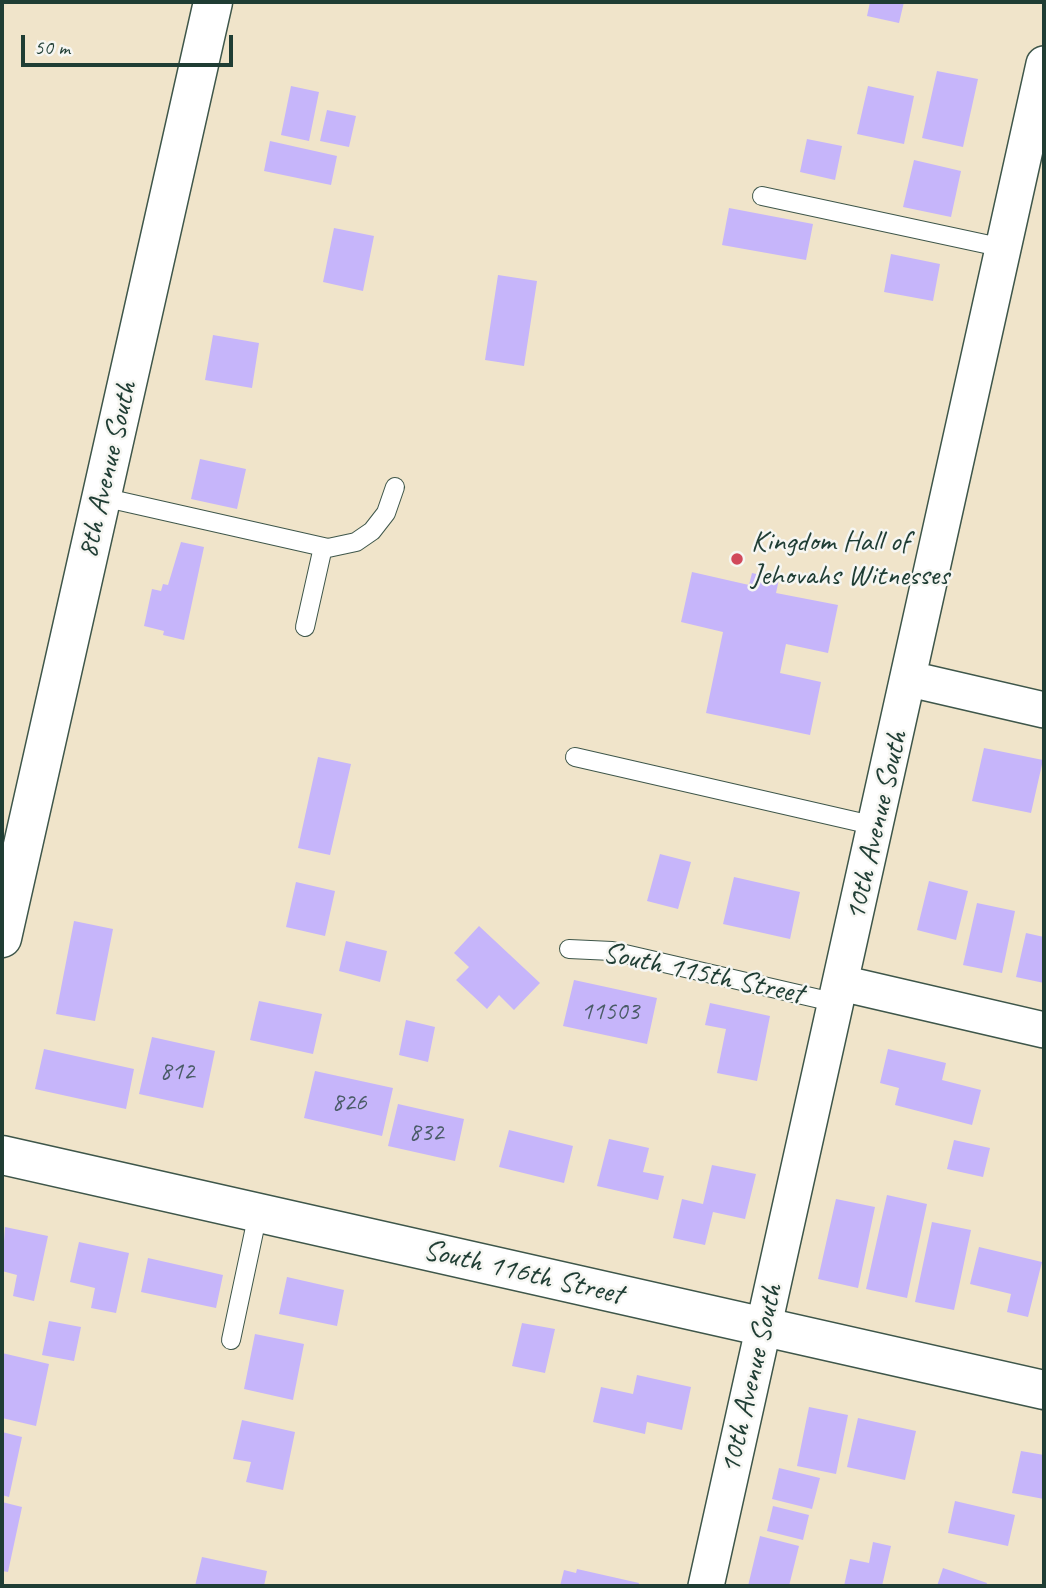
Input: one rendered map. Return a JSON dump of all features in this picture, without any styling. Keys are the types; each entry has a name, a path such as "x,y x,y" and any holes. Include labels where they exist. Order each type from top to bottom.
{"street":[{"name":"8th Avenue South","path":"2,938 214,2"},
{"name":"10th Avenue South","path":"706,1586 910,679 1044,64"},
{"path":"910,679 1044,710"},
{"name":"South 115th Street","path":"839,993 1044,1030"},
{"name":"South 116th Street","path":"2,1155 1044,1390"}],"lane":[{"path":"762,196 1004,247"},
{"path":"102,497 337,548 356,542 372,530 386,513 395,487"},
{"path":"304,627 323,547"},
{"path":"575,757 876,826"},
{"name":"South 115th Street","path":"569,949 611,951 839,993"},
{"path":"231,1340 258,1213"}],"building":[{"path":"870,2 904,2 899,23 867,16"},
{"path":"937,71 978,79 963,147 922,138"},
{"path":"291,86 319,92 309,141 281,135"},
{"path":"868,86 914,96 904,144 857,134"},
{"path":"327,110 356,116 349,147 320,141"},
{"path":"807,139 842,146 835,180 800,172"},
{"path":"270,141 337,156 331,185 264,171"},
{"path":"914,160 961,171 951,217 903,207"},
{"path":"729,208 813,224 806,260 722,245"},
{"path":"334,228 374,236 363,291 323,282"},
{"path":"891,254 940,264 933,301 884,292"},
{"path":"498,275 537,281 524,366 485,360"},
{"path":"213,335 259,343 252,388 205,380"},
{"path":"200,459 246,469 237,509 191,499"},
{"path":"181,542 204,547 184,640 163,635 164,631 144,626 152,589 161,591 163,584 168,585"},
{"path":"692,572 749,585 752,573 779,579 776,593 838,605 828,653 786,644 780,673 821,682 810,735 706,713 723,632 681,622"},
{"path":"984,748 1043,760 1031,813 972,801"},
{"path":"318,757 351,764 330,855 298,848"},
{"path":"660,854 691,862 678,909 647,901"},
{"path":"734,877 800,892 790,939 723,924"},
{"path":"929,881 968,891 956,940 917,930"},
{"path":"296,882 335,891 325,936 286,927"},
{"path":"977,903 1015,911 1002,973 963,965"},
{"path":"74,921 113,929 95,1021 56,1014"},
{"path":"479,926 540,983 514,1010 499,995 487,1009 456,980 469,967 454,953"},
{"path":"1026,933 1044,937 1044,983 1016,977"},
{"path":"346,941 387,951 380,982 339,971"},
{"path":"574,980 657,998 647,1044 563,1026"},
{"path":"259,1001 322,1014 313,1054 250,1040"},
{"path":"710,1003 770,1016 757,1081 717,1073 726,1029 705,1025"},
{"path":"406,1020 435,1027 428,1062 399,1055"},
{"path":"152,1037 215,1051 203,1108 139,1094"},
{"path":"44,1049 134,1069 126,1109 35,1089"},
{"path":"888,1049 946,1063 942,1080 981,1090 972,1125 895,1105 899,1088 880,1083"},
{"path":"315,1071 393,1088 382,1136 304,1118"},
{"path":"398,1104 464,1119 455,1161 388,1146"},
{"path":"509,1130 573,1146 564,1183 499,1167"},
{"path":"609,1139 649,1148 643,1172 664,1176 658,1200 597,1186"},
{"path":"954,1140 990,1148 983,1177 947,1169"},
{"path":"712,1165 756,1174 745,1219 713,1212 705,1245 673,1238 682,1199 703,1204"},
{"path":"887,1195 927,1204 907,1298 866,1289"},
{"path":"836,1199 875,1207 858,1288 818,1279"},
{"path":"932,1222 971,1230 954,1310 915,1302"},
{"path":"5,1227 48,1236 34,1301 13,1296 17,1275 2,1271"},
{"path":"79,1242 129,1253 116,1313 91,1308 95,1288 70,1282"},
{"path":"979,1247 1042,1262 1028,1317 1007,1312 1011,1294 970,1284"},
{"path":"148,1258 223,1275 216,1308 141,1292"},
{"path":"287,1277 344,1290 337,1326 279,1314"},
{"path":"49,1321 81,1327 74,1361 42,1355"},
{"path":"522,1323 555,1329 545,1373 512,1366"},
{"path":"255,1334 304,1344 293,1400 244,1389"},
{"path":"2,1353 49,1364 36,1426 2,1418"},
{"path":"637,1375 691,1387 682,1430 647,1422 645,1434 593,1422 601,1387 633,1394"},
{"path":"809,1407 848,1415 836,1474 797,1466"},
{"path":"858,1418 916,1431 905,1480 847,1467"},
{"path":"242,1420 295,1432 283,1490 246,1482 251,1462 233,1459"},
{"path":"2,1432 22,1437 9,1497 2,1495"},
{"path":"1021,1451 1044,1455 1044,1499 1012,1493"},
{"path":"779,1468 820,1478 812,1509 772,1499"},
{"path":"955,1501 1015,1515 1008,1546 948,1533"},
{"path":"2,1502 22,1507 8,1572 2,1571"},
{"path":"773,1506 809,1515 803,1540 767,1531"},
{"path":"760,1536 799,1546 789,1586 748,1586"},
{"path":"873,1542 891,1546 882,1586 844,1586 850,1559 869,1563"},
{"path":"202,1557 267,1571 264,1586 195,1586"},
{"path":"943,1568 987,1583 986,1586 937,1586"},
{"path":"577,1569 639,1583 638,1586 560,1586 564,1570 576,1573"}],"place":[{"name":"Kingdom Hall of Jehovahs Witnesses","path":"737,559"}]}
